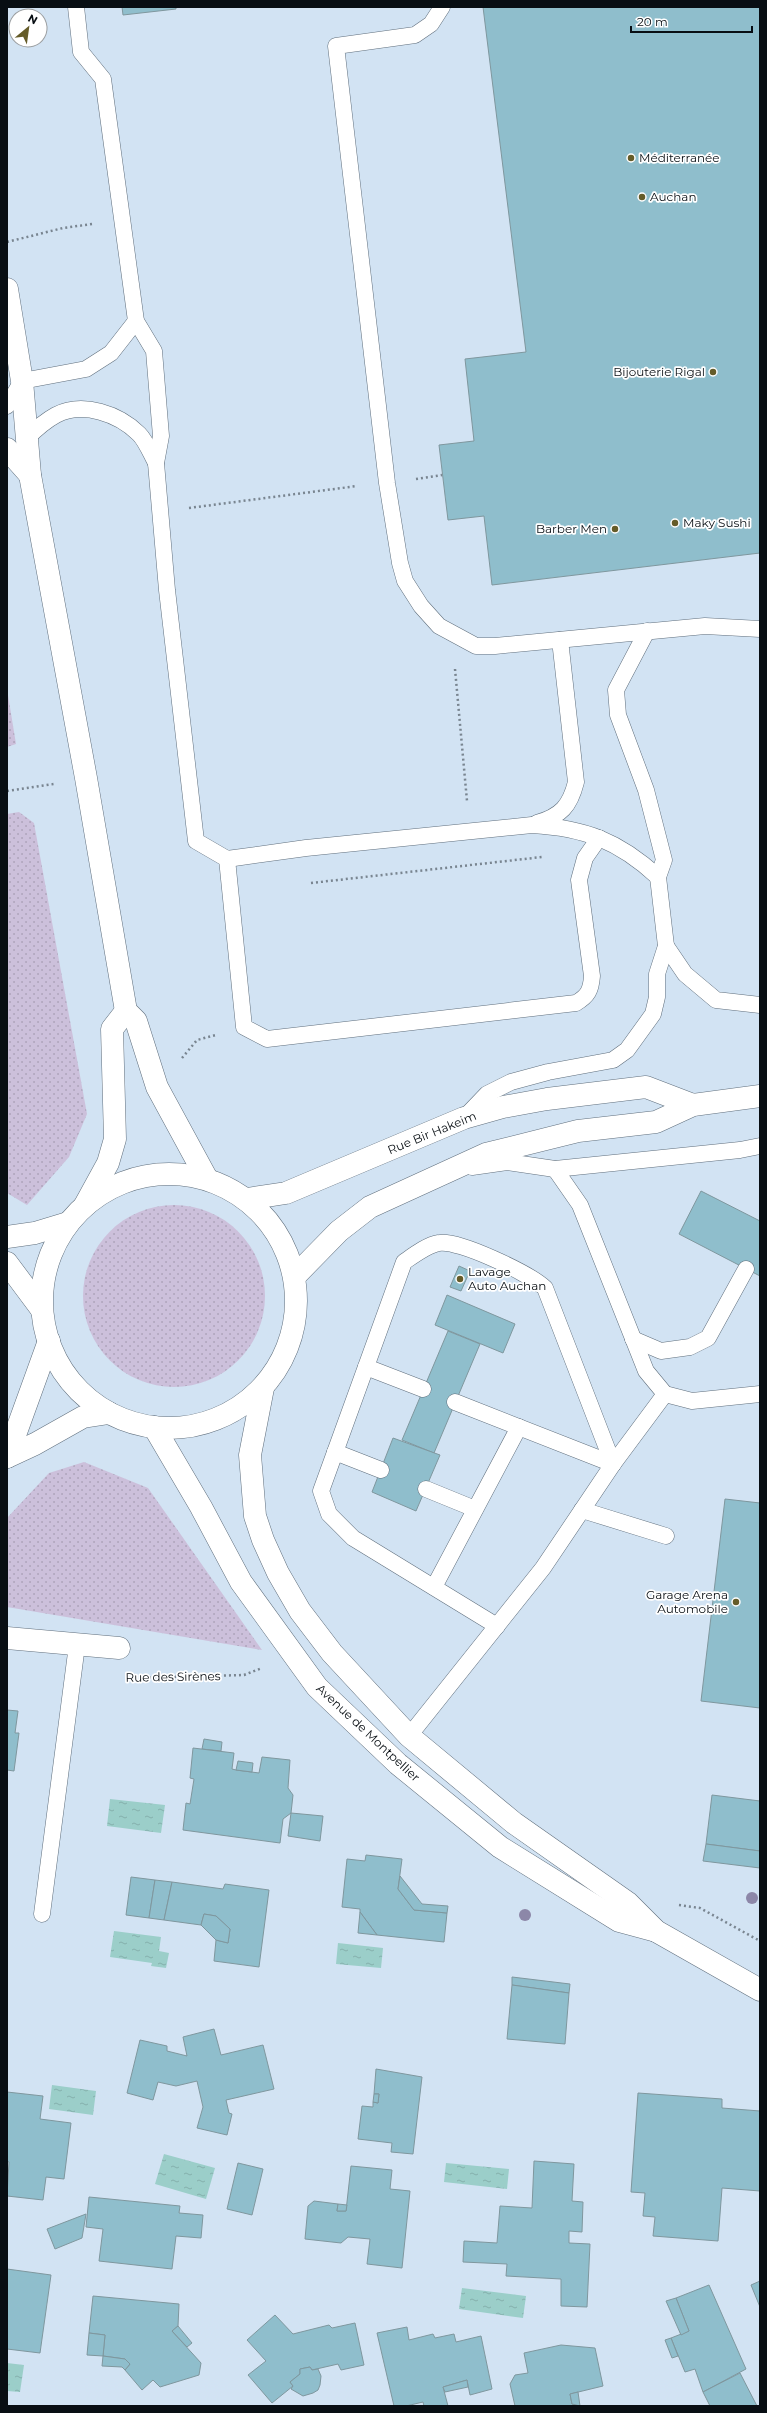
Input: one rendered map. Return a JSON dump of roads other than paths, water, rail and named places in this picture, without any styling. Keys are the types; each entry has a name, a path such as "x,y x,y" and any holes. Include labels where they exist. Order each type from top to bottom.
{"main road":[{"path":"7,289 22,381 30,475 86,778 126,1011 136,1021 157,1087 207,1179"},
{"path":"7,449 30,475"},
{"path":"84,1205 111,1187 142,1176 175,1173 207,1179 228,1187 247,1199 269,1221 285,1247 295,1276 296,1316 286,1355 263,1388 231,1413 194,1426 154,1427 130,1422 109,1413 83,1394 62,1370 48,1341 42,1310 44,1279 52,1249 68,1223 84,1205 108,1163 115,1139 112,1029 126,1011"},
{"name":"Rue Bir Hakeim","path":"247,1199 286,1193 464,1118 548,1099 646,1087 693,1105"},
{"name":"Rue Bir Hakeim","path":"295,1276 339,1231 370,1207 486,1154 578,1131 656,1122 693,1105 760,1096"},
{"path":"7,1237 35,1234 68,1223"},
{"path":"7,1263 42,1310"},
{"path":"7,1457 48,1341"},
{"name":"Avenue de Montpellier","path":"263,1388 250,1455 253,1504 263,1540 278,1573 300,1611 332,1653 409,1736 514,1823 628,1903 656,1931"},
{"path":"7,1457 35,1444 83,1417 109,1413"},
{"name":"Avenue de Montpellier","path":"154,1427 201,1507 240,1582 317,1687 398,1764 500,1847 619,1921 656,1931 760,1990"},
{"path":"7,1638 119,1648"}],"lane":[{"path":"76,7 81,52 103,79 136,321 154,351 161,436 156,463 168,598 196,841 227,859 470,830 532,825 559,826 615,843 641,861 658,876"},
{"path":"442,7 431,24 415,35 336,46 387,482 400,563 405,581 421,606 439,626 476,646 560,640 704,626 760,628"},
{"path":"7,406 22,381 86,369 111,353 136,321"},
{"path":"27,438 57,414 74,410 99,410 124,422 140,434 156,463"},
{"path":"464,1118 487,1094 511,1082 548,1072 613,1060 627,1050 653,1014 657,997 657,974 666,946 658,876 664,860 654,817 618,715 616,690 647,631"},
{"path":"532,825 549,820 562,811 572,798 576,782 560,640"},
{"path":"227,859 244,1027 266,1039 576,1003 585,998 591,989 592,976 578,880 585,858 599,838"},
{"path":"666,946 685,974 716,1000 760,1005"},
{"path":"447,1172 507,1162 555,1169 740,1150 760,1146"},
{"path":"555,1169 580,1205 646,1371 665,1394 692,1401 760,1394"},
{"path":"497,1626 353,1538 329,1514 321,1491 404,1262 439,1242 459,1246 516,1269 535,1279 545,1288 613,1464"},
{"path":"633,1339 661,1351 690,1347 708,1338 746,1269"},
{"path":"366,1367 423,1389"},
{"path":"409,1736 542,1568 613,1464 665,1394"},
{"path":"455,1402 613,1464"},
{"path":"434,1587 519,1428"},
{"path":"335,1452 381,1470"},
{"path":"426,1489 475,1509"},
{"path":"582,1510 666,1536"},
{"path":"42,1914 77,1645"}],"water":[{"path":"110,1799 165,1805 161,1833 107,1826"},
{"path":"114,1931 161,1937 159,1951 169,1953 166,1968 151,1966 152,1963 110,1957"},
{"path":"338,1943 383,1948 381,1968 336,1964"},
{"path":"52,2085 96,2091 93,2115 49,2109"},
{"path":"164,2154 215,2168 206,2199 155,2184"},
{"path":"446,2163 509,2169 507,2189 444,2182"},
{"path":"462,2288 526,2296 523,2318 459,2309"},
{"path":"7,2363 24,2365 20,2392 7,2391"}],"place":[{"name":"Méditerranée","path":"631,158"},
{"name":"Auchan","path":"642,197"},
{"name":"Bijouterie Rigal","path":"713,372"},
{"name":"Maky Sushi","path":"675,523"},
{"name":"Barber Men","path":"615,529"},
{"name":"Lavage Auto Auchan","path":"460,1279"},
{"name":"Garage Arena Automobile","path":"736,1602"}]}
